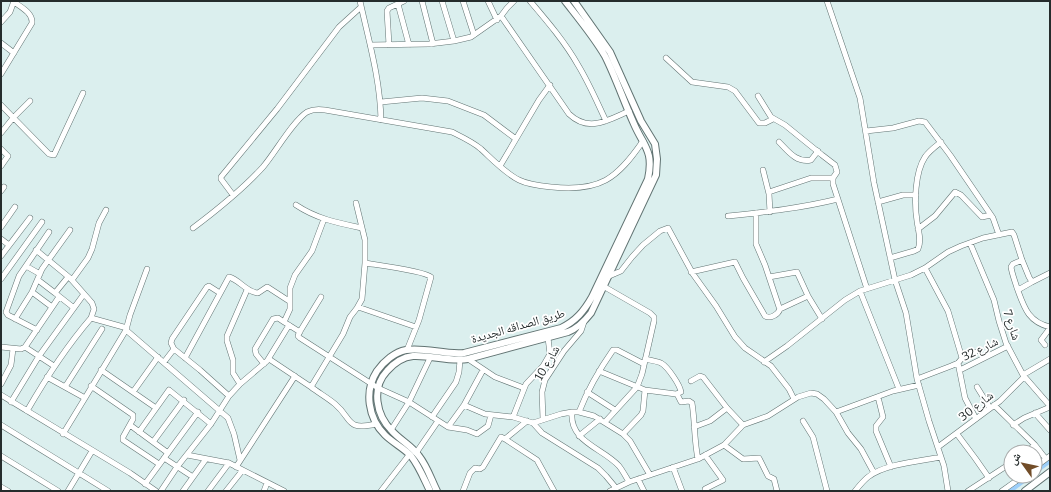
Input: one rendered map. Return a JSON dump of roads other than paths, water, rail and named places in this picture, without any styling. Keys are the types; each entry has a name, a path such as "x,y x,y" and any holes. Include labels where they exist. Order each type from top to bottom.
{"street":[{"path":"1,22 10,12 14,1 30,14 33,19 2,71"},
{"path":"360,1 378,78 381,120"},
{"path":"389,45 386,14 389,8 404,1"},
{"path":"422,1 433,44"},
{"path":"442,1 454,41"},
{"path":"463,1 474,35"},
{"path":"488,1 499,18 550,85 569,114 576,121 583,124 590,124 606,120 632,109"},
{"path":"370,45 433,44 471,37 499,18 514,1"},
{"path":"530,1 557,34 578,64 606,120"},
{"name":"طريق الصداقه الجديدة","path":"437,491 422,460 391,430 382,417 377,402 378,388 383,376 391,366 414,353 464,353 561,328 571,324 579,317 608,277 656,175 657,151 655,144 632,109 605,56 566,1"},
{"name":"طريق الصداقه الجديدة","path":"430,491 410,455 386,436 376,424 369,404 369,393 371,383 378,370 387,360 406,350 430,358 460,360 468,359 548,338 572,330 584,322 591,313 601,285 648,178 650,160 649,151 634,125 632,109 610,52 574,1"},
{"path":"827,1 857,88 864,114 878,202 890,258 906,313 917,379 944,466 948,491"},
{"path":"398,4 409,45"},
{"path":"233,195 221,177 277,109 339,27 361,7"},
{"path":"1,43 14,53"},
{"path":"666,58 692,82 728,87 734,92 759,123 765,123 773,119"},
{"path":"500,166 550,85"},
{"path":"1,105 48,154 54,156 84,92"},
{"path":"758,96 767,113 773,119 785,125 835,165 837,172 833,178 838,199 867,289"},
{"path":"380,102 422,98 448,101 484,115 516,139"},
{"path":"1,133 12,118 30,101"},
{"path":"193,228 233,195 263,167 300,119 308,112 316,109 452,132 480,148 500,166 519,180 532,184 565,188 589,187 615,175 625,166 648,134"},
{"path":"866,131 893,128 922,121 927,124 991,215 995,222 998,235"},
{"path":"779,142 793,157 799,159 811,160 818,151"},
{"path":"890,258 914,252 918,249 920,238 916,217 916,195 919,171 928,153 941,142"},
{"path":"1,149 8,156 1,166"},
{"path":"763,170 769,192 770,212"},
{"path":"769,192 811,178 833,178"},
{"path":"918,229 935,216 955,192 961,195 982,218 991,215"},
{"path":"878,202 903,195 916,195"},
{"path":"728,216 770,212 838,199"},
{"path":"311,387 330,357 343,334 350,317 362,299 365,240 356,204"},
{"path":"296,205 308,213 324,219 362,228"},
{"path":"1,227 15,207"},
{"path":"1,348 21,349 25,347 52,307 57,295 88,258 99,223 106,210"},
{"path":"756,213 756,244 780,309"},
{"path":"1,256 30,218"},
{"path":"161,491 230,396 240,384 269,359 286,323 290,309 290,288 295,275 312,250 324,219"},
{"path":"1,278 42,222"},
{"path":"608,277 621,271 643,245 667,228 691,272 716,306 735,337 745,348 771,366 789,389 794,399"},
{"path":"16,319 32,292 40,274 70,230"},
{"path":"36,330 7,314 6,310 16,282 49,232"},
{"path":"764,362 787,346 845,300 860,291 911,275 925,268 948,252 970,243 1009,232 1013,233 1028,277 1032,282"},
{"path":"1,239 9,245"},
{"name":"شارع 7","path":"970,243 994,300 1013,362 1050,407"},
{"path":"27,411 54,366 75,336 91,318 94,306 70,278 36,250"},
{"path":"1022,260 1013,264 1011,267 1022,303 1030,316 1042,325 1050,328 1041,340 1045,345"},
{"path":"691,272 735,262 765,316 770,317 779,313 780,309 808,296"},
{"path":"365,263 410,270 430,275 431,280 416,327 406,350"},
{"path":"26,266 40,274"},
{"path":"925,268 948,311 962,358"},
{"path":"63,434 127,329 130,315 147,269"},
{"path":"769,277 796,272 808,296 822,318"},
{"path":"1018,290 1050,272"},
{"path":"185,358 229,277 234,278 247,290 258,293 268,287 289,301"},
{"path":"38,280 74,308"},
{"path":"579,436 615,410 637,388 642,374 654,321 654,317 650,313 601,285"},
{"path":"220,293 210,286 207,287 172,339 171,343 174,349 230,396"},
{"path":"240,384 233,373 233,360 226,341 247,290"},
{"path":"860,291 899,390"},
{"path":"32,292 52,307"},
{"path":"11,402 39,356 84,294"},
{"path":"321,297 300,332 298,336 300,338 378,388 409,402 448,427 467,430 477,434 488,426 491,416"},
{"path":"358,307 416,327"},
{"path":"91,318 127,329 228,418 240,460"},
{"path":"264,364 256,354 255,349 273,319 278,318 300,332"},
{"name":"شارع 10","path":"543,419 542,392 546,380 564,351 582,331 584,322"},
{"path":"64,387 102,329"},
{"path":"513,417 524,388 529,380 548,360 550,354 548,338"},
{"name":"شارع 32","path":"960,370 1008,346"},
{"path":"25,347 54,366"},
{"path":"1,384 11,365 13,349"},
{"path":"164,362 174,349"},
{"path":"579,412 587,392 613,350 644,361 659,362 670,371 681,390 677,394"},
{"path":"917,379 958,363 962,358 975,352"},
{"path":"133,392 158,357"},
{"path":"386,436 409,402 430,358"},
{"path":"269,359 335,404 353,424 364,426 376,424"},
{"path":"468,359 483,370 503,381 524,388"},
{"name":"شارع 30","path":"938,447 1000,402 1024,376 1050,359"},
{"path":"432,417 458,376 460,360"},
{"path":"958,363 965,398 976,420"},
{"path":"101,370 156,408"},
{"path":"448,427 464,405 483,370"},
{"path":"599,371 637,388 677,394"},
{"path":"236,467 295,376"},
{"path":"691,381 700,376 703,377 727,408 744,425"},
{"path":"47,377 85,398"},
{"path":"836,412 899,390 919,385"},
{"path":"92,386 133,415 123,440 159,464"},
{"path":"978,387 992,407 1034,444"},
{"path":"139,432 169,390 184,400 211,424"},
{"path":"623,434 643,411 645,390"},
{"path":"587,392 615,410"},
{"path":"610,491 629,482 698,459 724,445 744,425 768,416 803,394 811,393 817,394 836,412 845,428 861,449 874,473"},
{"path":"677,394 681,402 690,401 692,403 695,447 698,459"},
{"path":"1,395 156,491"},
{"path":"878,397 883,417 876,426 876,430 891,467"},
{"path":"154,442 184,400"},
{"path":"464,405 478,412 491,416 513,417 533,423 542,433 602,471 616,488"},
{"path":"1013,425 1024,418 1050,407"},
{"path":"694,427 710,421 727,408"},
{"path":"145,484 198,412"},
{"path":"572,412 572,424 579,436 619,466 629,482"},
{"path":"533,423 572,412 579,412 594,416 623,434 635,448 650,475"},
{"path":"1035,413 1050,430"},
{"path":"416,453 438,421"},
{"path":"505,439 527,421"},
{"path":"803,421 813,437 827,491"},
{"path":"1,425 108,491"},
{"path":"130,425 154,442 177,467 193,477"},
{"path":"956,434 989,478"},
{"path":"463,491 471,471 474,468 480,469 483,467 501,437 537,460 554,491"},
{"path":"724,445 743,459 748,460 759,458 768,476 774,479 777,491"},
{"path":"68,491 92,451"},
{"path":"187,455 229,463 242,471 284,491"},
{"path":"381,491 410,455"},
{"path":"705,455 723,480 705,489 705,491"},
{"path":"1,456 58,491"},
{"path":"855,491 868,477 874,473 891,467 940,457"},
{"path":"183,491 206,459"},
{"path":"208,491 229,463"},
{"path":"673,467 682,491"},
{"path":"968,491 1003,468"},
{"path":"226,491 242,471"},
{"path":"1025,491 1050,472"},
{"path":"638,479 644,491"},
{"path":"264,491 267,483"},
{"path":"1002,491 1012,484"},
{"path":"1,486 8,491"}],"waterway":[{"path":"1043,466 1050,461"},
{"path":"1010,491 1019,484"}]}
